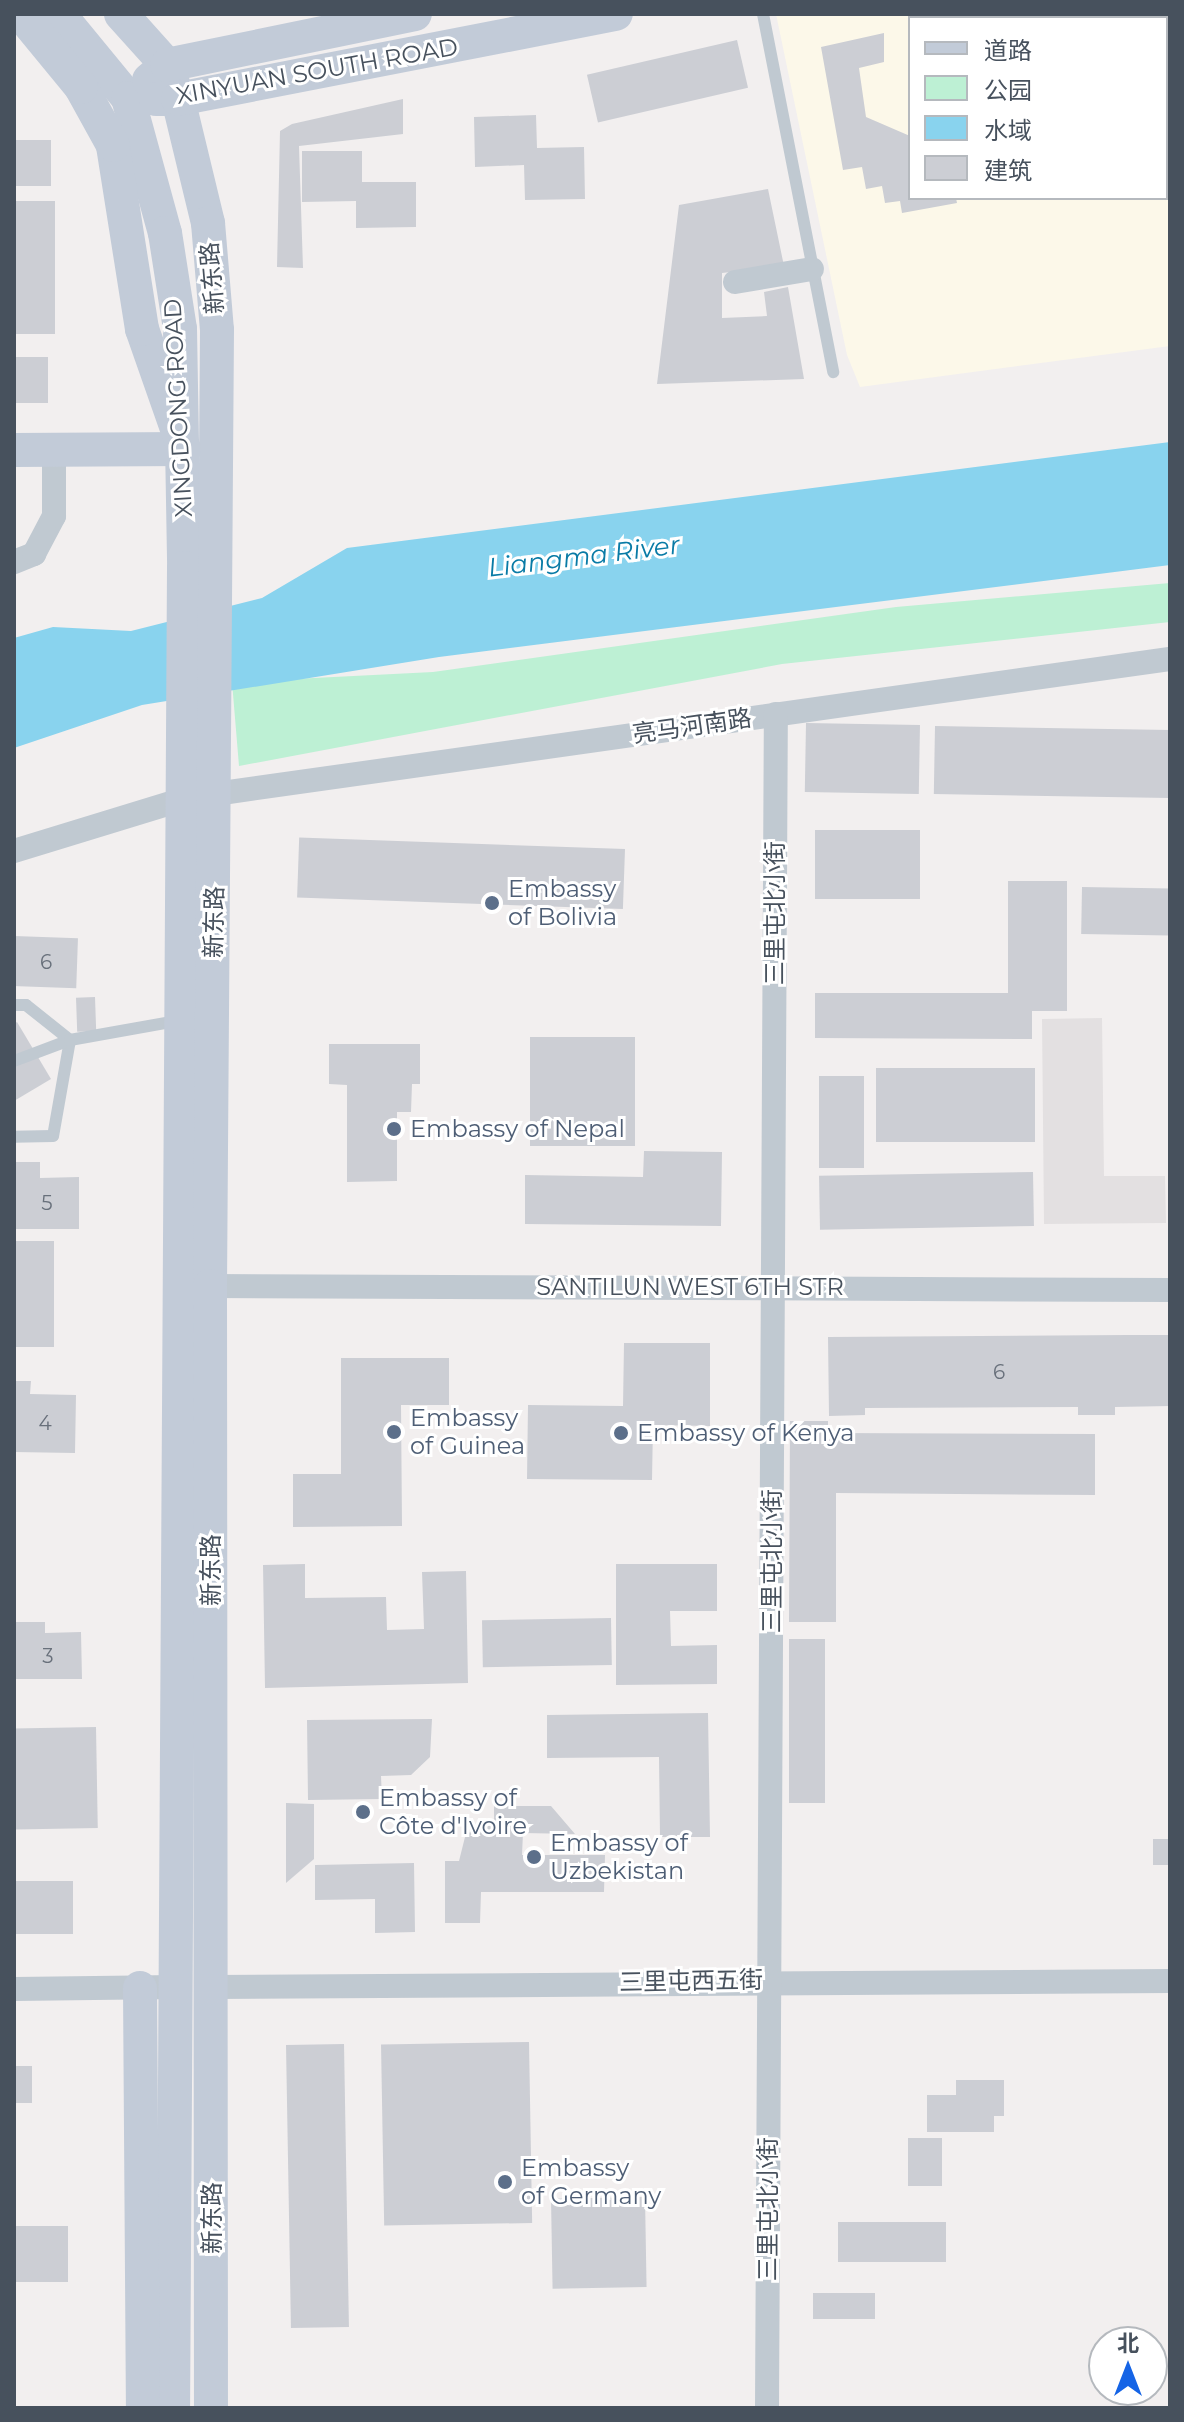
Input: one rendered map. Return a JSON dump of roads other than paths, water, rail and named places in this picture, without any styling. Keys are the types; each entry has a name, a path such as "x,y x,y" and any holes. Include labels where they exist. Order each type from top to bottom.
{"main road":[{"path":"14,450 184,449 142,329 113,145 81,87 21,14"},
{"name":"XINGDONG ROAD","path":"59,14 128,98 167,247 180,329 184,449 182,736"},
{"name":"新东路","path":"121,14 181,62 191,97 208,223 217,330 217,732 210,1286 211,2408"},
{"path":"151,14 181,62"},
{"name":"XINYUAN SOUTH ROAD","path":"128,98 181,62 415,14"},
{"name":"XINYUAN SOUTH ROAD","path":"128,98 191,97 616,14"},
{"name":"新东路","path":"173,2408 182,736"},
{"path":"140,1988 143,2408"}],"street":[{"path":"735,282 812,269"},
{"path":"14,562 34,554 54,516 54,450"},
{"name":"亮马河南路","path":"215,794 1170,659"},
{"name":"三里屯北小街","path":"767,2408 776,714"},
{"path":"14,851 181,800"},
{"name":"SANTILUN WEST 6TH STR","path":"210,1286 1170,1290"},
{"name":"三里屯西五街","path":"213,1987 768,1980 1170,1981"},
{"path":"14,1989 175,1987"}],"lane":[{"path":"763,14 833,372"},
{"path":"14,1005 26,1005 70,1040"},
{"path":"14,1061 70,1040 180,1020"},
{"path":"14,1137 53,1136 70,1040"}],"water":[{"name":"Liangma River","path":"1170,442 1170,565 439,657 142,705 14,748 14,638 53,627 131,631 262,598 347,548"}],"place":[{"name":"Embassy of Bolivia","path":"492,903"},
{"name":"Embassy of Nepal","path":"394,1129"},
{"name":"Embassy of Guinea","path":"394,1432"},
{"name":"Embassy of Kenya","path":"621,1433"},
{"name":"Embassy of Côte d'Ivoire","path":"363,1812"},
{"name":"Embassy of Uzbekistan","path":"534,1857"},
{"name":"Embassy of Germany","path":"505,2182"}]}
